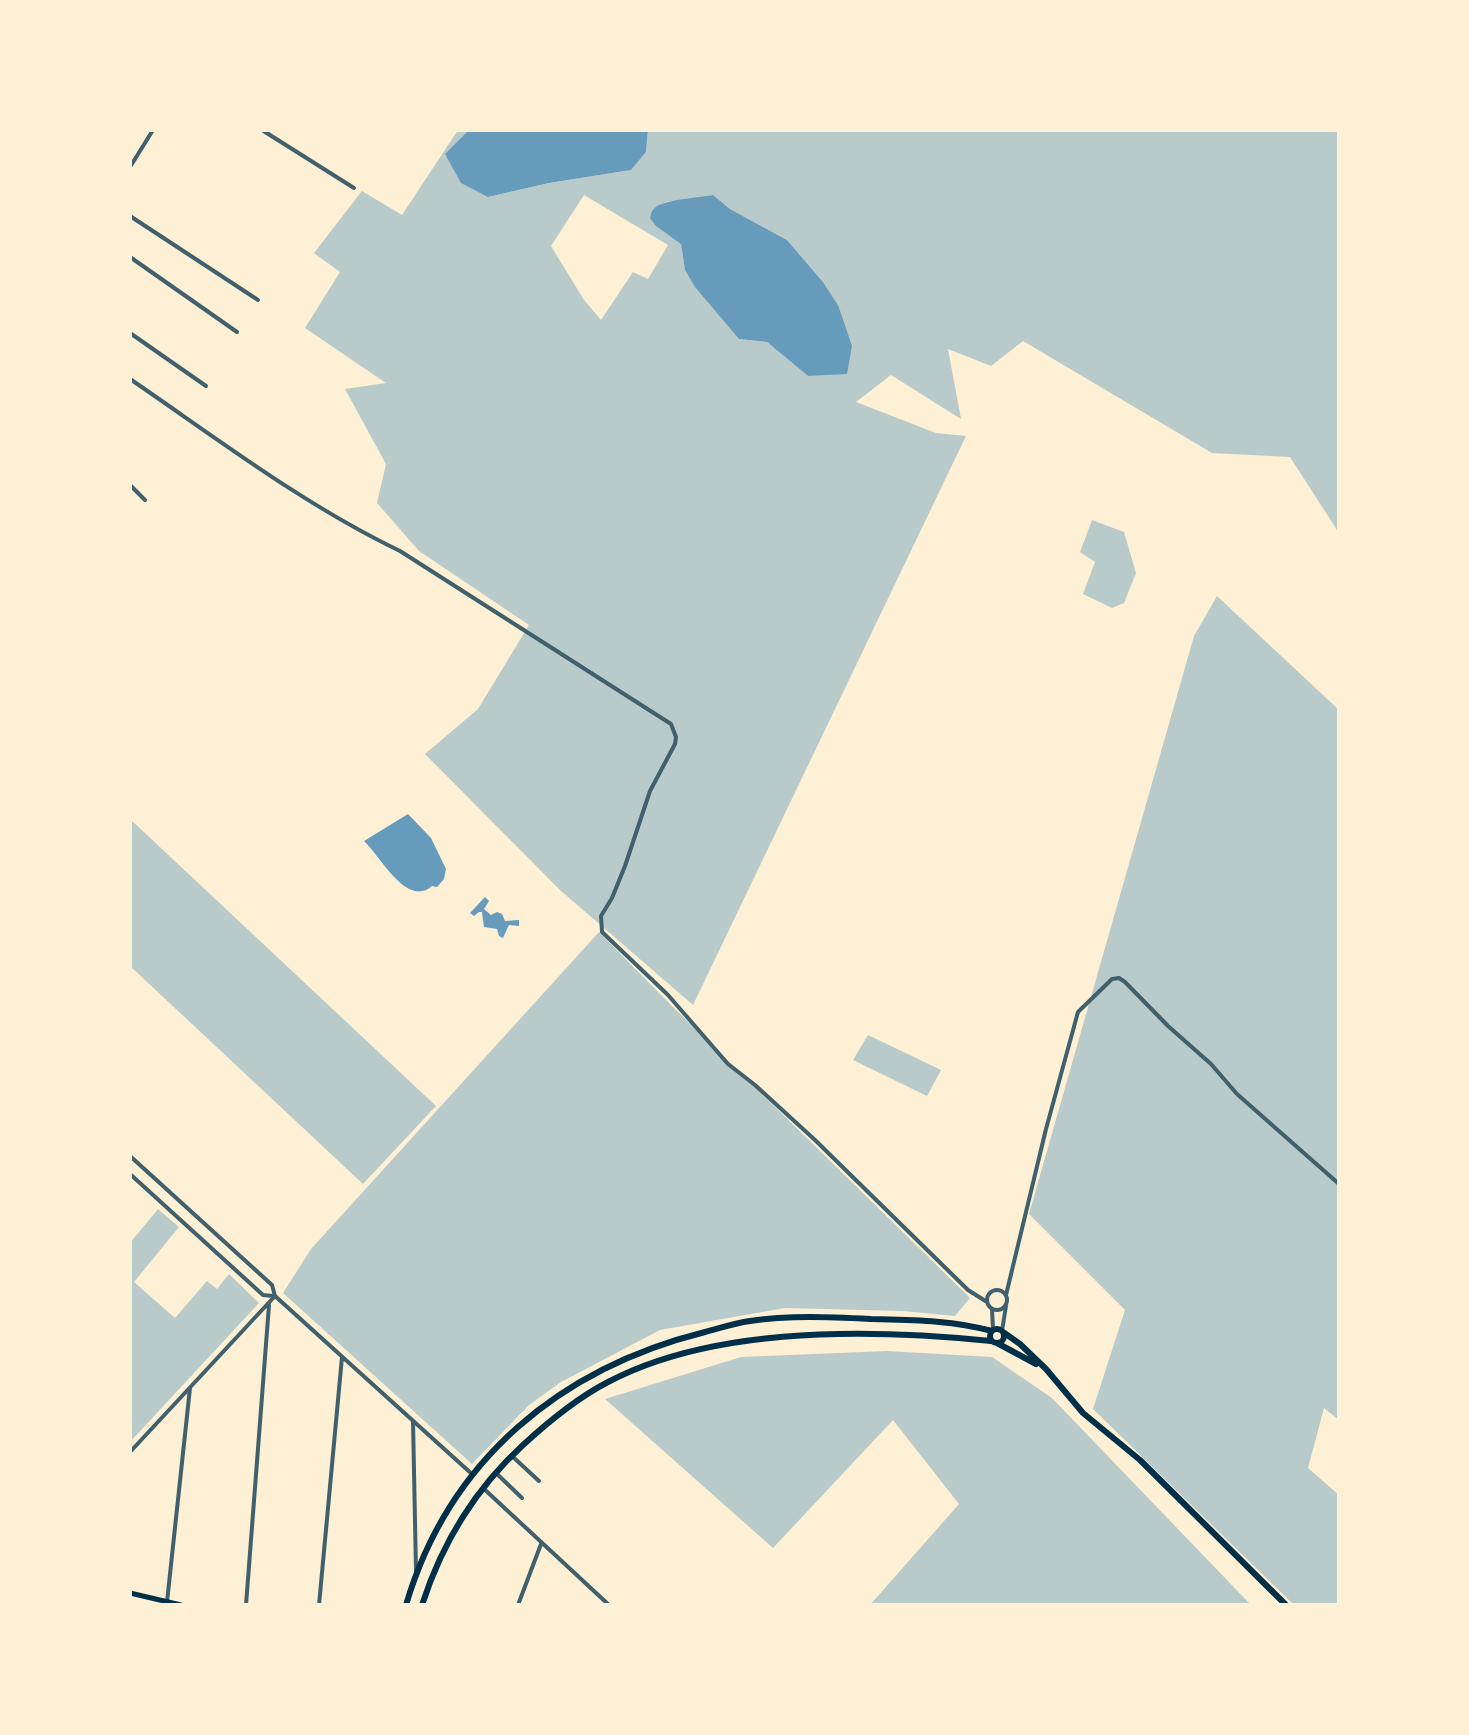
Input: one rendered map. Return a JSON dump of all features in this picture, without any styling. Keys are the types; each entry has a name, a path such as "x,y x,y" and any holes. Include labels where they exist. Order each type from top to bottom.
{"main road":[{"path":"406,1605 416,1572 443,1518 473,1475 526,1419 586,1377 665,1342 749,1321 831,1317 939,1321 997,1331 1020,1344 1084,1413 1140,1460 1286,1605"},
{"path":"997,1331 990,1335 994,1342 1046,1370"},
{"path":"422,1605 450,1537 483,1488 537,1432 612,1380 650,1364 721,1344 905,1334 1002,1341 997,1331"},
{"path":"538,1410 540,1419 548,1424"},
{"path":"526,1419 534,1423 537,1432"},
{"path":"130,1593 180,1605"}],"street":[{"path":"130,167 154,130"},
{"path":"262,130 354,188"},
{"path":"130,216 258,300"},
{"path":"130,257 236,332"},
{"path":"130,333 206,386"},
{"path":"130,379 321,508 400,551 668,721 676,736 650,791 612,898 601,916 602,932 668,995 728,1064 816,1140 968,1290 987,1302 997,1331"},
{"path":"130,485 145,500"},
{"path":"997,1331 1078,1012 1112,979 1125,982 1237,1094 1339,1184"},
{"path":"130,1156 272,1286 274,1296 130,1452"},
{"path":"130,1174 263,1295 274,1296 473,1475"},
{"path":"987,1302 991,1291 1000,1290 1006,1295"},
{"path":"992,1309 1001,1310 1007,1303"},
{"path":"246,1605 268,1304"},
{"path":"319,1605 342,1357"},
{"path":"171,1603 190,1388"},
{"path":"413,1421 416,1572"},
{"path":"511,1456 539,1480"},
{"path":"496,1473 522,1498"},
{"path":"483,1488 609,1605"},
{"path":"518,1605 541,1544"}],"shaded area":[{"path":"458,130 469,130 445,155 488,197 631,170 646,152 648,130 1339,130 1339,533 1290,457 1212,453 1023,341 991,366 948,349 961,419 891,375 856,402 936,433 966,436 693,1005 560,890 425,754 478,709 529,625 419,551 377,503 386,464 345,389 386,383 305,328 340,272 314,253 362,191 402,215","holes":["584,195 668,245 648,279 633,272 601,320 551,246","713,195 730,209 787,240 838,305 808,376 767,342 739,339 685,270 681,244 665,202"]},
{"path":"1092,520 1124,532 1136,573 1124,603 1112,608 1083,594 1095,562 1080,552"},
{"path":"1217,596 1339,710 1339,1420 1324,1408 1308,1468 1339,1495 1339,1605 1294,1605 1093,1409 1125,1310 1029,1214 1194,636"},
{"path":"130,819 436,1106 363,1184 130,966"},
{"path":"599,932 970,1298 955,1316 785,1308 660,1330 561,1382 529,1405 472,1464 283,1293 311,1249"},
{"path":"868,1035 941,1070 927,1096 853,1060"},
{"path":"158,1209 179,1227 134,1282 175,1318 207,1281 217,1289 229,1274 259,1303 130,1442 130,1243"},
{"path":"887,1351 992,1357 1052,1398 1251,1605 870,1605 959,1504 893,1420 773,1548 605,1399 741,1357"}],"water":[{"path":"469,130 648,130 646,152 631,170 488,197 461,183 445,154"},
{"path":"713,195 730,209 787,240 823,282 838,305 852,346 847,374 808,376 767,342 739,339 695,287 685,270 681,244 650,218 653,210 664,203"},
{"path":"408,814 431,838 446,869 437,887 423,891 404,886 364,841"},
{"path":"485,897 489,901 484,909 491,915 497,912 505,921 519,920 519,926 509,925 503,938 497,929 484,927 482,912 474,916 470,913"}]}
